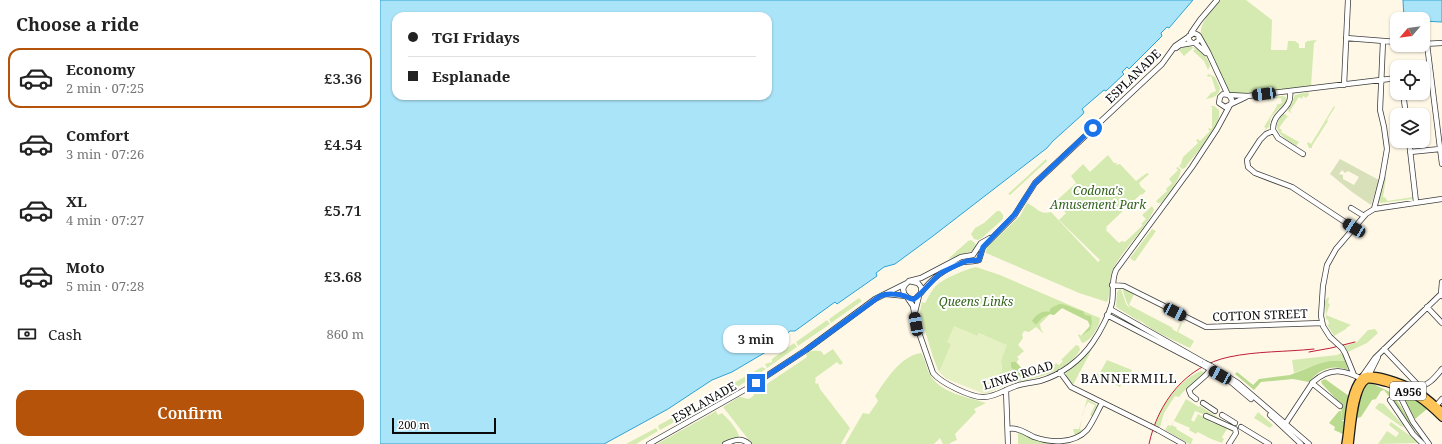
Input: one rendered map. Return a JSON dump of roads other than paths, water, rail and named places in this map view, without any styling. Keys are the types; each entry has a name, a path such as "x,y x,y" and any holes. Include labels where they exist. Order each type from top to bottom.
{"main road":[{"path":"1350,444 1356,404 1364,376 1369,374"},
{"name":"A956","path":"1369,374 1410,387 1425,396 1442,412"},
{"path":"1345,444 1350,406 1355,390 1364,380"},
{"name":"A956","path":"1364,380 1376,380 1409,392 1420,398 1442,418"}],"street":[{"name":"ESPLANADE","path":"920,295 941,273 962,263 978,260 983,247 1015,214 1035,183 1162,64 1178,43 1190,35 1197,23 1217,0"},
{"path":"1344,84 1348,0"},
{"name":"ESPLANADE","path":"1199,36 1199,27 1203,17"},
{"path":"1212,61 1205,52 1189,40 1190,35 1195,33 1199,36 1212,61 1228,95 1232,100 1230,104"},
{"path":"1194,43 1199,40 1199,36"},
{"path":"1346,38 1390,42"},
{"path":"1374,208 1382,178 1387,150 1380,111 1383,41"},
{"name":"ESPLANADE","path":"1171,51 1180,45 1194,43"},
{"path":"1430,44 1442,43"},
{"path":"1430,74 1442,164"},
{"path":"1221,96 1223,94 1248,96 1390,79"},
{"path":"1222,82 1219,101 1222,105 1227,106 1248,96"},
{"path":"1290,91 1290,102 1275,118 1273,131 1279,139 1303,154"},
{"name":"LINKS ROAD","path":"906,297 912,303 916,324 932,369 939,379 959,390 982,397 988,397 1022,384 1039,381 1060,372 1073,364 1090,346 1110,309 1112,300 1112,285 1116,270 1192,167 1212,137 1230,104"},
{"name":"LINKS ROAD","path":"1222,105 1222,118"},
{"path":"1273,131 1264,135 1249,156 1247,164 1250,170 1292,187 1354,228"},
{"path":"1410,148 1416,202"},
{"path":"1410,152 1440,149"},
{"path":"1354,375 1342,348 1324,329 1322,323 1322,294 1327,265 1334,251 1364,216 1374,208 1442,199"},
{"path":"1351,208 1364,216"},
{"name":"ESPLANADE","path":"649,444 723,403 778,369 872,301 961,257 975,253 982,243 993,237"},
{"path":"886,294 912,299 920,295 920,285 915,281 908,282 903,289 906,297"},
{"path":"1284,425 1312,383 1321,376 1336,371 1344,371 1364,380 1372,361 1441,295 1442,282"},
{"name":"COTTON STREET","path":"1112,285 1124,286 1206,327 1322,323"},
{"name":"LINKS ROAD","path":"915,315 920,295"},
{"path":"1427,307 1442,323"},
{"path":"1110,309 1210,368 1237,387 1309,444"},
{"path":"1107,315 1203,364"},
{"path":"1384,349 1420,386 1428,384 1442,369"},
{"path":"1369,374 1379,354"},
{"path":"1196,399 1190,394 1189,390 1206,375 1210,368"},
{"path":"1060,372 1069,386 1183,444"},
{"path":"1312,383 1340,406"},
{"path":"1006,390 1008,444"},
{"path":"1401,398 1413,422 1429,444"},
{"path":"1390,400 1392,407 1413,434 1423,444"},
{"path":"1436,406 1442,400"},
{"path":"1008,429 1018,430 1046,441 1068,442 1088,430 1102,403"},
{"path":"1203,403 1215,411"},
{"path":"1222,415 1235,423"},
{"path":"1206,416 1236,430 1230,444"},
{"path":"1284,425 1300,442 1294,444"},
{"path":"1241,427 1269,444"},
{"path":"725,444 739,439 745,440 749,444"}],"water":[{"path":"380,0 1193,0 1169,28 1167,27 1161,33 1162,36 1129,69 1127,67 1122,72 1124,74 1106,91 1104,90 1082,109 1084,112 1083,114 1047,148 933,236 895,264 884,267 876,273 877,276 837,304 835,302 795,331 790,331 771,349 732,372 712,380 668,409 604,444 380,444"},
{"path":"1403,0 1442,0 1442,22 1430,21 1430,12 1404,12"}],"railway":[{"path":"1309,352 1355,342"},
{"path":"1149,444 1159,414 1167,400 1187,377 1200,368 1229,357 1240,355 1314,349"}],"district":[{"name":"BANNERMILL","path":"1129,378"}],"park label":[{"name":"Codona's Amusement Park","path":"1098,197"},
{"name":"Queens Links","path":"976,301"}]}
